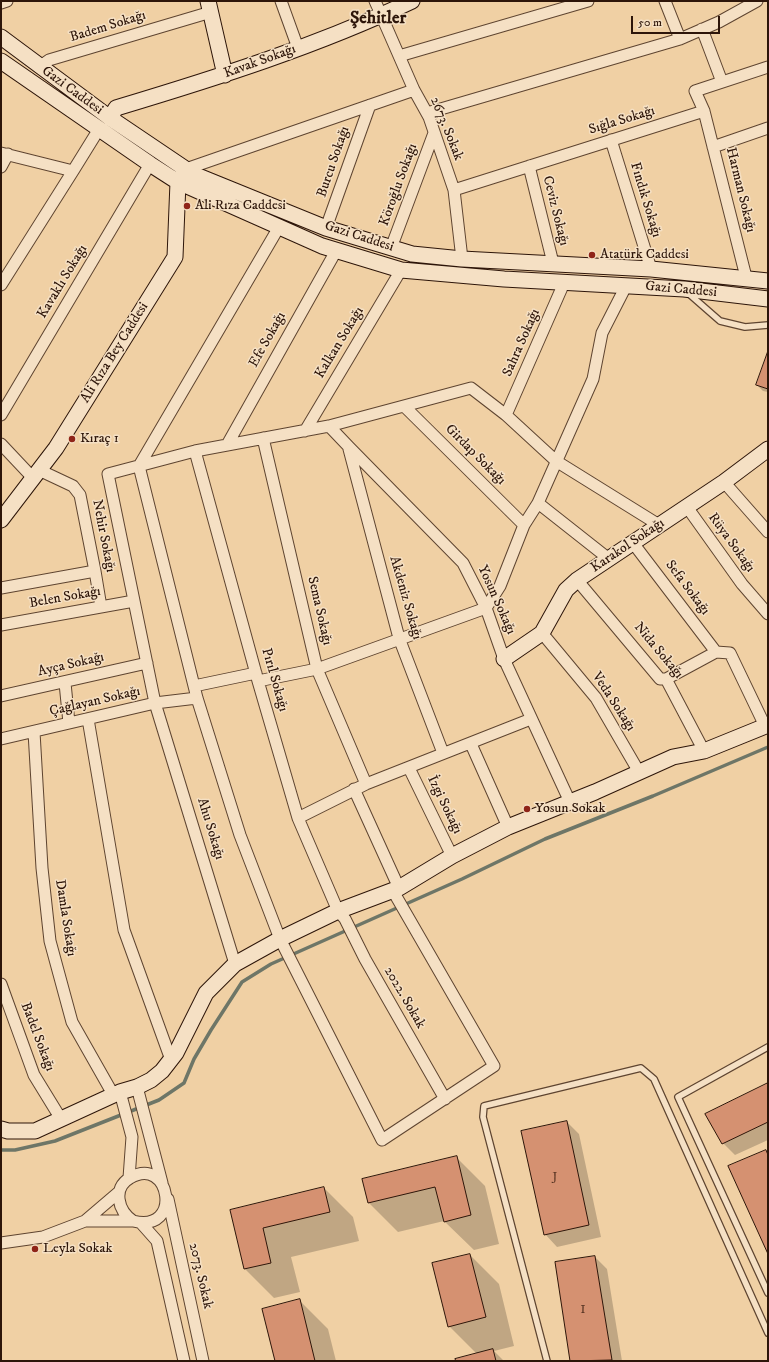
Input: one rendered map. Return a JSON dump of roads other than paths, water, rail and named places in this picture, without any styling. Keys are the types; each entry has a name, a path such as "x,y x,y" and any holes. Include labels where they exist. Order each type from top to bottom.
{"street":[{"path":"1,3 7,1"},
{"path":"281,1 298,48"},
{"name":"2673. Sokak","path":"375,1 414,90 427,114 454,190 462,259"},
{"name":"Kavak Sokağı","path":"110,118 116,108 225,75 381,16 412,1"},
{"path":"399,56 588,1"},
{"path":"665,1 680,39"},
{"path":"427,114 680,39 719,22 757,1"},
{"path":"209,6 225,75"},
{"name":"Badem Sokağı","path":"39,67 49,60 209,6"},
{"path":"702,29 722,82"},
{"name":"Gazi Caddesi","path":"1,37 39,67 110,118 182,175 279,227 336,251 401,270 564,283 684,289 768,299"},
{"name":"Gazi Caddesi","path":"1,61 150,164 326,228 391,248 412,254 462,259 651,269 746,277 768,281"},
{"path":"704,111 695,91 768,67"},
{"path":"182,175 414,90"},
{"name":"Burcu Sokağı","path":"326,228 370,105"},
{"name":"Sığla Sokağı","path":"454,190 704,111"},
{"name":"Harman Sokağı","path":"704,111 746,277"},
{"path":"2,283 99,128"},
{"path":"713,147 768,128"},
{"name":"Köroğlu Sokağı","path":"391,248 434,133"},
{"name":"Fındık Sokağı","path":"611,140 651,269"},
{"path":"1,167 5,154 72,171"},
{"name":"Kavaklı Sokağı","path":"1,415 150,164"},
{"name":"Ceviz Sokağı","path":"529,166 553,263"},
{"name":"Ali Rıza Bey Caddesi","path":"1,520 56,448 175,257 182,175"},
{"path":"279,227 139,466 197,698 240,835 282,942 382,1140 494,1066 406,916 354,789"},
{"name":"Efe Sokağı","path":"226,445 336,251"},
{"name":"Kalkan Sokağı","path":"305,431 401,270"},
{"name":"Sahra Sokağı","path":"506,415 564,283"},
{"path":"194,686 317,670 399,638 486,608 500,586 524,525 538,503 593,379 602,334 626,286"},
{"path":"139,466 195,451 330,426 471,388 506,415 556,461 659,525"},
{"name":"Girdap Sokağı","path":"405,407 524,525"},
{"name":"Yosun Sokağı","path":"330,426 349,448 463,563 486,608 504,659 570,802"},
{"name":"Sema Sokağı","path":"262,438 317,670 366,784"},
{"name":"Akdeniz Sokağı","path":"349,448 399,638 443,753"},
{"name":"Karakol Sokağı","path":"504,659 542,633 566,590 577,580 724,482 768,449"},
{"path":"3,450 36,474"},
{"name":"Pırıl Sokağı","path":"195,451 257,677 298,818 342,915"},
{"name":"Ahu Sokağı","path":"139,466 108,474 155,703 235,964"},
{"name":"Nehir Sokağı","path":"36,474 73,486 80,495 96,571 101,607"},
{"path":"724,482 768,532"},
{"path":"538,503 609,559"},
{"name":"Rüya Sokağı","path":"687,507 742,584 768,614"},
{"name":"Sefa Sokağı","path":"633,543 716,652"},
{"path":"1,588 96,571"},
{"name":"Nida Sokağı","path":"577,580 660,679 666,679 704,750"},
{"name":"Belen Sokağı","path":"1,625 134,601"},
{"name":"Veda Sokağı","path":"542,633 596,698 639,772"},
{"path":"1,1129 8,1131 35,1130 119,1096 138,1090 151,1080 171,1060 206,993 235,964 342,915 370,898 396,892 452,856 508,827 673,757 704,750 766,726 730,653 716,652 666,679"},
{"name":"Ayça Sokağı","path":"1,696 65,683 147,663"},
{"path":"65,683 69,723"},
{"name":"Çağlayan Sokağı","path":"1,739 155,703 197,698"},
{"path":"88,719 124,930 171,1060"},
{"path":"298,818 354,789 531,719"},
{"name":"Damla Sokağı","path":"34,732 42,868 50,941 72,1022 119,1096"},
{"path":"471,744 508,827"},
{"name":"İzgi Sokağı","path":"409,768 452,856"},
{"name":"2022. Sokak","path":"342,915 354,935 365,959 445,1099"},
{"name":"Badel Sokağı","path":"1,984 34,1075 61,1119"},
{"path":"85,1221 149,1222 162,1213 167,1198 162,1184 145,1111 138,1090"},
{"path":"119,1096 129,1118 132,1137 129,1178"},
{"path":"162,1184 151,1175 136,1175 129,1178 123,1184 120,1192 120,1205 127,1217 137,1222 157,1240 184,1361"},
{"path":"1,1243 43,1237 85,1221 120,1192"},
{"name":"2073. Sokak","path":"167,1198 203,1361"}],"lane":[{"path":"684,289 720,321 745,327 768,325"},
{"path":"768,1047 678,1097 768,1293"},
{"path":"547,1361 483,1118 484,1106 640,1068 654,1079 768,1333"}],"waterway":[{"path":"1,1150 15,1150 55,1141 159,1100 184,1083 194,1059 242,982 271,964 462,879 545,839 653,796 768,747"}],"place":[{"name":"Ali Rıza Caddesi","path":"187,206"},
{"name":"Atatürk Caddesi","path":"592,255"},
{"name":"Kıraç 1","path":"72,439"},
{"name":"Yosun Sokak","path":"527,809"},
{"name":"Leyla Sokak","path":"35,1249"}],"district":[{"name":"Şehitler","path":"378,19"}]}
